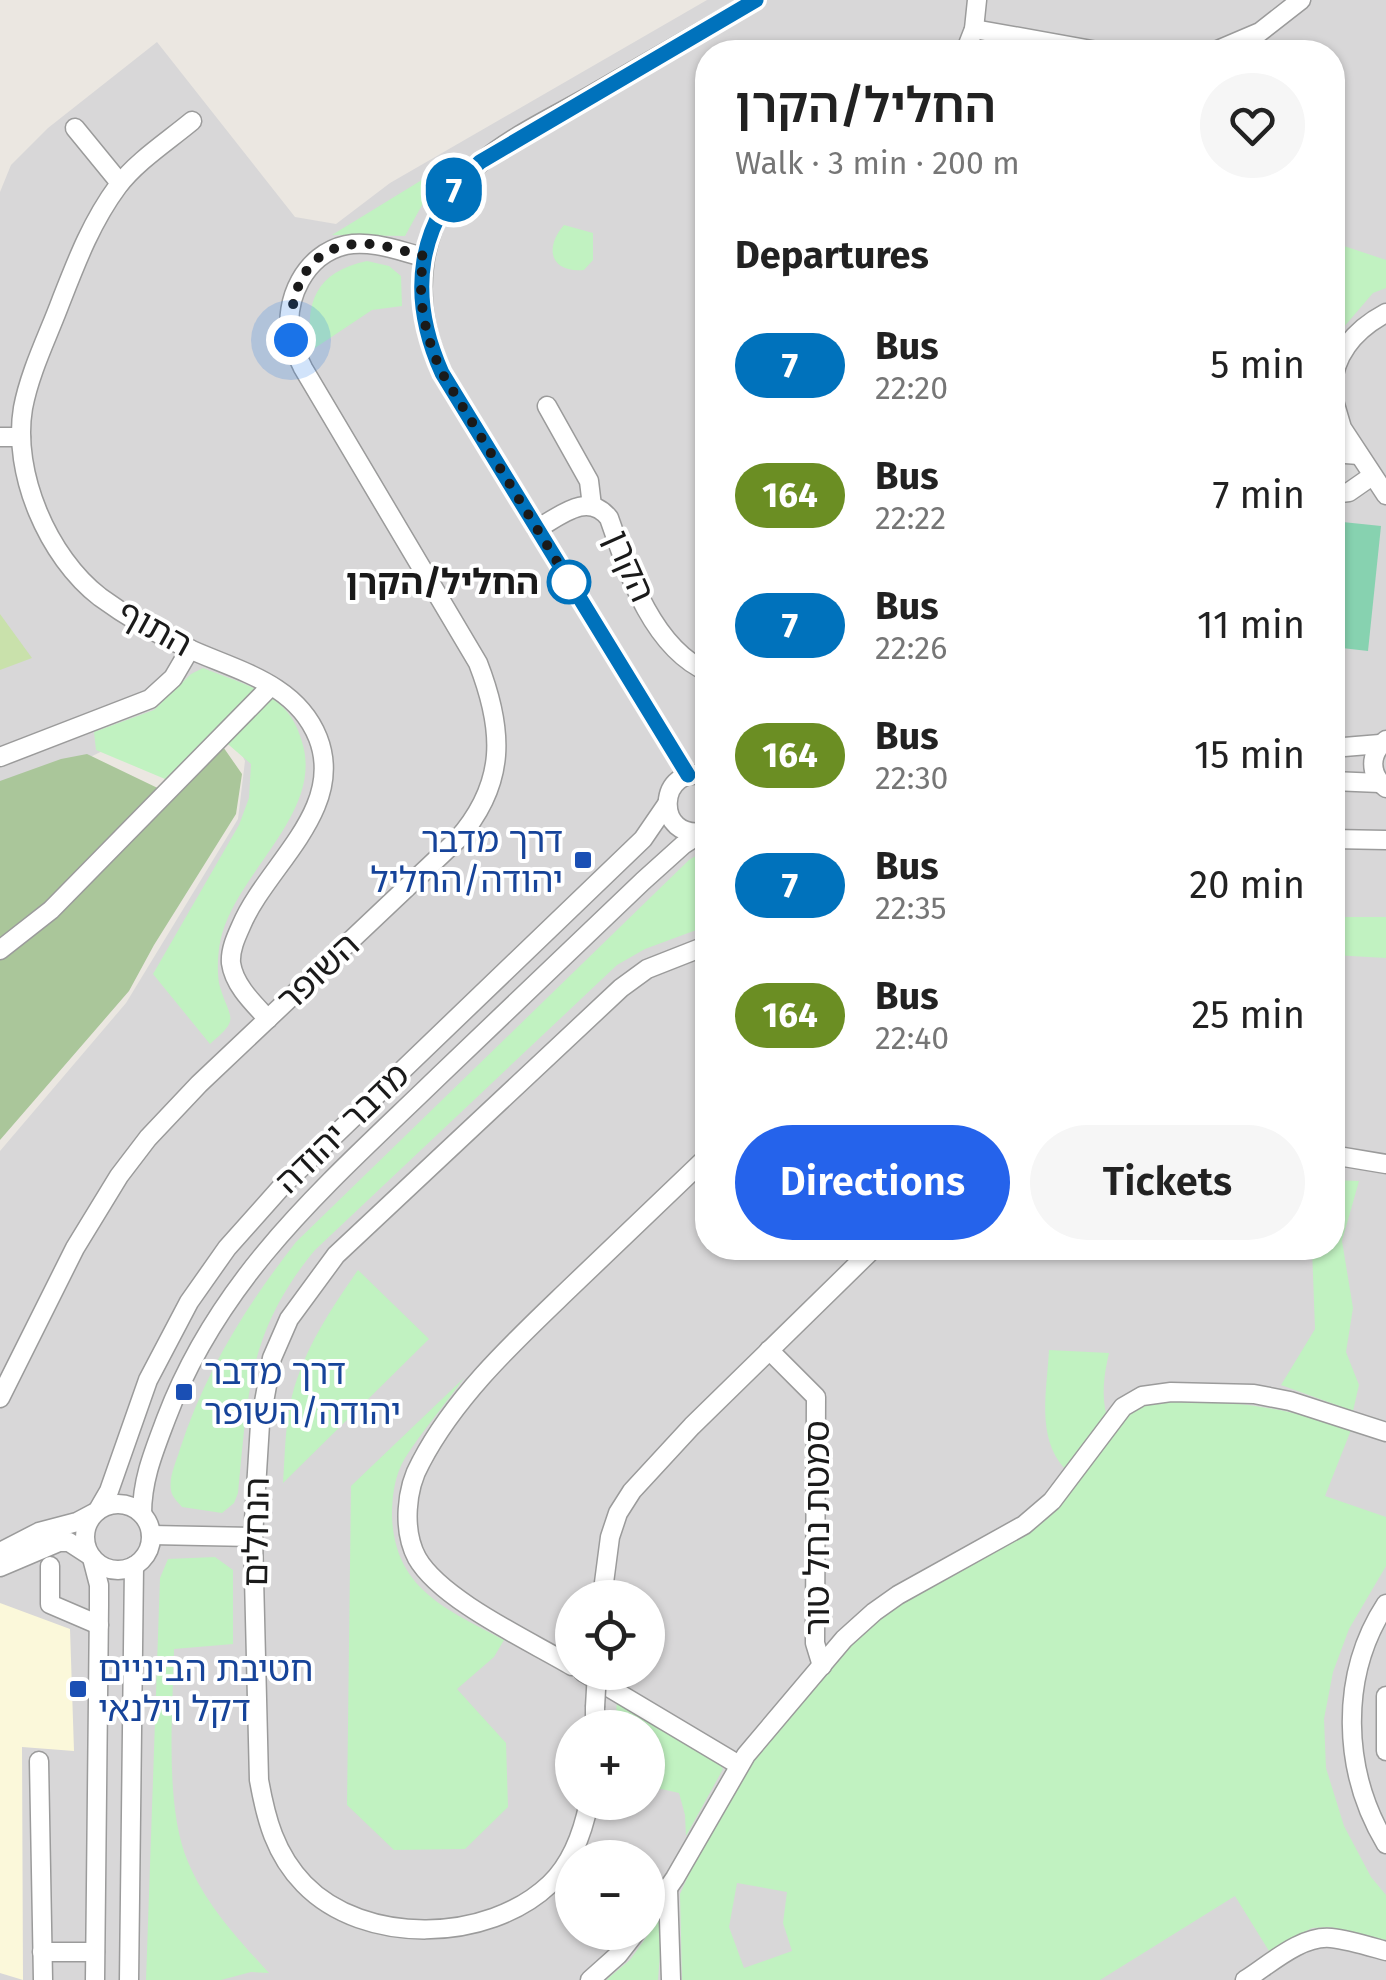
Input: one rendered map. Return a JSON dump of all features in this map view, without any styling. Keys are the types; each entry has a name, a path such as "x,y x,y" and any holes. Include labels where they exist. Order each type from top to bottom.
{"street":[{"path":"695,765 537,529 442,373 432,352 422,309 424,256 443,207 480,162 756,0"},
{"path":"969,40 977,0"},
{"path":"1241,40 1260,32 1302,0"},
{"path":"974,28 1038,40"},
{"name":"התוף","path":"192,121 120,183 86,237 30,382 21,437 36,505 80,579 122,613 296,702 321,747 324,775 316,809 247,911 234,943 231,963 236,978 243,992 268,1019"},
{"path":"76,128 120,183"},
{"name":"השופר","path":"0,1398 76,1248 118,1176 170,1114 464,832 483,806 497,756 493,702 478,663 303,368 291,340 290,304 296,286 314,263 332,250 371,244 424,256"},
{"path":"1345,347 1358,331 1386,313"},
{"path":"547,406 589,482 592,506"},
{"path":"1345,433 1386,495"},
{"path":"0,437 21,437"},
{"path":"1345,454 1359,455"},
{"path":"1345,492 1372,476"},
{"name":"הקרן","path":"537,529 578,507 592,506 610,518 627,574 671,644 695,665"},
{"path":"0,757 150,699 172,678 190,649"},
{"path":"0,950 51,910 271,686"},
{"path":"1345,746 1383,742"},
{"path":"1383,742 1373,764 1383,786"},
{"name":"מדבר יהודה","path":"96,1511 109,1491 148,1380 189,1302 227,1248 284,1184 643,838 666,804 674,783 695,777"},
{"path":"1345,782 1383,786"},
{"path":"666,804 668,814 682,830 695,831"},
{"name":"מדבר יהודה","path":"142,1514 144,1483 176,1392 215,1318 251,1266 306,1205 643,880 695,838"},
{"path":"1345,840 1386,840"},
{"name":"הנחלים","path":"583,1820 569,1861 552,1882 530,1901 502,1914 440,1928 375,1924 325,1901 304,1885 278,1850 264,1811 256,1741 253,1537 260,1424 272,1358 289,1319 336,1255 621,988 647,969 695,950"},
{"path":"1345,1157 1386,1164"},
{"path":"555,1656 452,1594 431,1576 416,1555 408,1520 410,1490 420,1464 444,1425 482,1378 520,1336 695,1168"},
{"path":"604,1580 610,1537 618,1513 632,1491 692,1426 862,1260"},
{"name":"סמטת נחל טור","path":"769,1350 816,1397 814,1643 822,1666"},
{"path":"665,1892 740,1765 822,1666 874,1612 1024,1525 1052,1501 1123,1407 1142,1396 1254,1394 1386,1432"},
{"path":"0,1552 39,1532 77,1522 112,1504 124,1504 142,1514 151,1535 149,1548 134,1566 123,1570 108,1568 69,1542 59,1542 0,1567"},
{"path":"94,1980 99,1585 85,1528 96,1511"},
{"path":"151,1535 253,1537"},
{"path":"50,1566 50,1604 99,1625"},
{"path":"129,1980 134,1566"},
{"path":"1386,1604 1360,1659 1352,1720 1359,1783 1386,1844"},
{"path":"614,1690 740,1765"},
{"path":"1386,1696 1386,1751"},
{"path":"39,1761 43,1980"},
{"path":"668,1888 671,1980"},
{"path":"1244,1980 1319,1938 1386,1951"},
{"path":"590,1980 622,1950"},
{"path":"42,1952 95,1952"}],"shaded area":[{"path":"707,0 1386,0 1386,1980 0,1980 0,1151 126,1003 238,819 245,761 230,732 181,712 48,778 0,784 0,192 11,165 48,128 157,42 295,217 336,224 390,183"},
{"path":"1345,445 1373,489 1353,503 1345,504"},
{"path":"0,1603 70,1629 74,1751 22,1747 23,1980 0,1973"}],"green space":[{"path":"443,167 405,236 332,235"},
{"path":"564,225 593,233 593,260 584,270 564,267 554,257 554,242"},
{"path":"1345,246 1386,260 1386,288 1373,293 1345,326"},
{"path":"367,261 389,266 401,276 402,306 372,310 312,350 310,317 317,292 336,273"},
{"path":"1345,522 1381,526 1368,651 1345,648"},
{"path":"0,614 32,658 0,670"},
{"path":"203,668 257,690 284,708 300,735 306,767 291,816 245,887 222,934 218,975 230,1018 226,1029 210,1044 153,974 239,825 249,798 251,764 215,733 165,779 96,750 94,732 154,710 191,674"},
{"path":"219,741 242,774 236,814 129,991 0,1140 0,781 87,754 168,793"},
{"path":"695,856 695,930 645,949 617,965 315,1250 276,1308 255,1364 234,1503 222,1513 182,1507 172,1494 171,1477 202,1393 244,1315 296,1242"},
{"path":"1345,917 1386,917 1386,958 1345,956"},
{"path":"1345,1180 1359,1181 1345,1230"},
{"path":"1345,1259 1353,1308 1346,1352 1359,1385 1353,1411 1281,1385 1315,1329 1312,1260"},
{"path":"358,1270 429,1339 283,1483 288,1417 297,1379 319,1330"},
{"path":"1049,1350 1109,1353 1104,1385 1107,1417 1064,1468 1055,1455 1046,1427"},
{"path":"464,1378 401,1465 394,1487 392,1517 395,1542 414,1580 445,1607 504,1640 494,1657 457,1689 506,1743 508,1807 465,1849 394,1850 347,1805 351,1486"},
{"path":"1152,1402 1254,1406 1351,1430 1325,1496 1386,1517 1386,1566 1349,1629 1333,1672 1324,1719 1326,1768 1344,1826 1371,1877 1386,1895 1386,1940 1330,1927 1312,1928 1269,1951 1235,1896 1100,1980 682,1980 680,1894 698,1854 756,1754 850,1645 912,1597 1026,1535 1129,1410","holes":["737,1883 787,1892 783,1923 792,1951 744,1968 729,1927"]},
{"path":"215,1557 233,1570 233,1644 174,1649 172,1757 176,1814 188,1862 204,1893 269,1973 251,1972 221,1980 146,1980 160,1578 168,1559"},
{"path":"617,1698 636,1710 616,1710"},
{"path":"665,1728 723,1769 686,1836 679,1793 665,1790"},
{"path":"637,1950 660,1950 658,1980 606,1980"}],"bus line":[{"name":"7","path":"688,775 442,373 426,334 421,270 443,207 480,162 756,0"}],"place":[{"name":"החליל/הקרן","path":"569,582"},
{"name":"דרך מדבר יהודה/החליל","path":"583,860"},
{"name":"דרך מדבר יהודה/השופר","path":"184,1392"},
{"name":"חטיבת הביניים דקל וילנאי","path":"78,1689"}],"route":[{"path":"291,340 290,304 296,286 314,263 332,250 371,244 424,256 422,309 432,352 575,591 569,582"}]}
